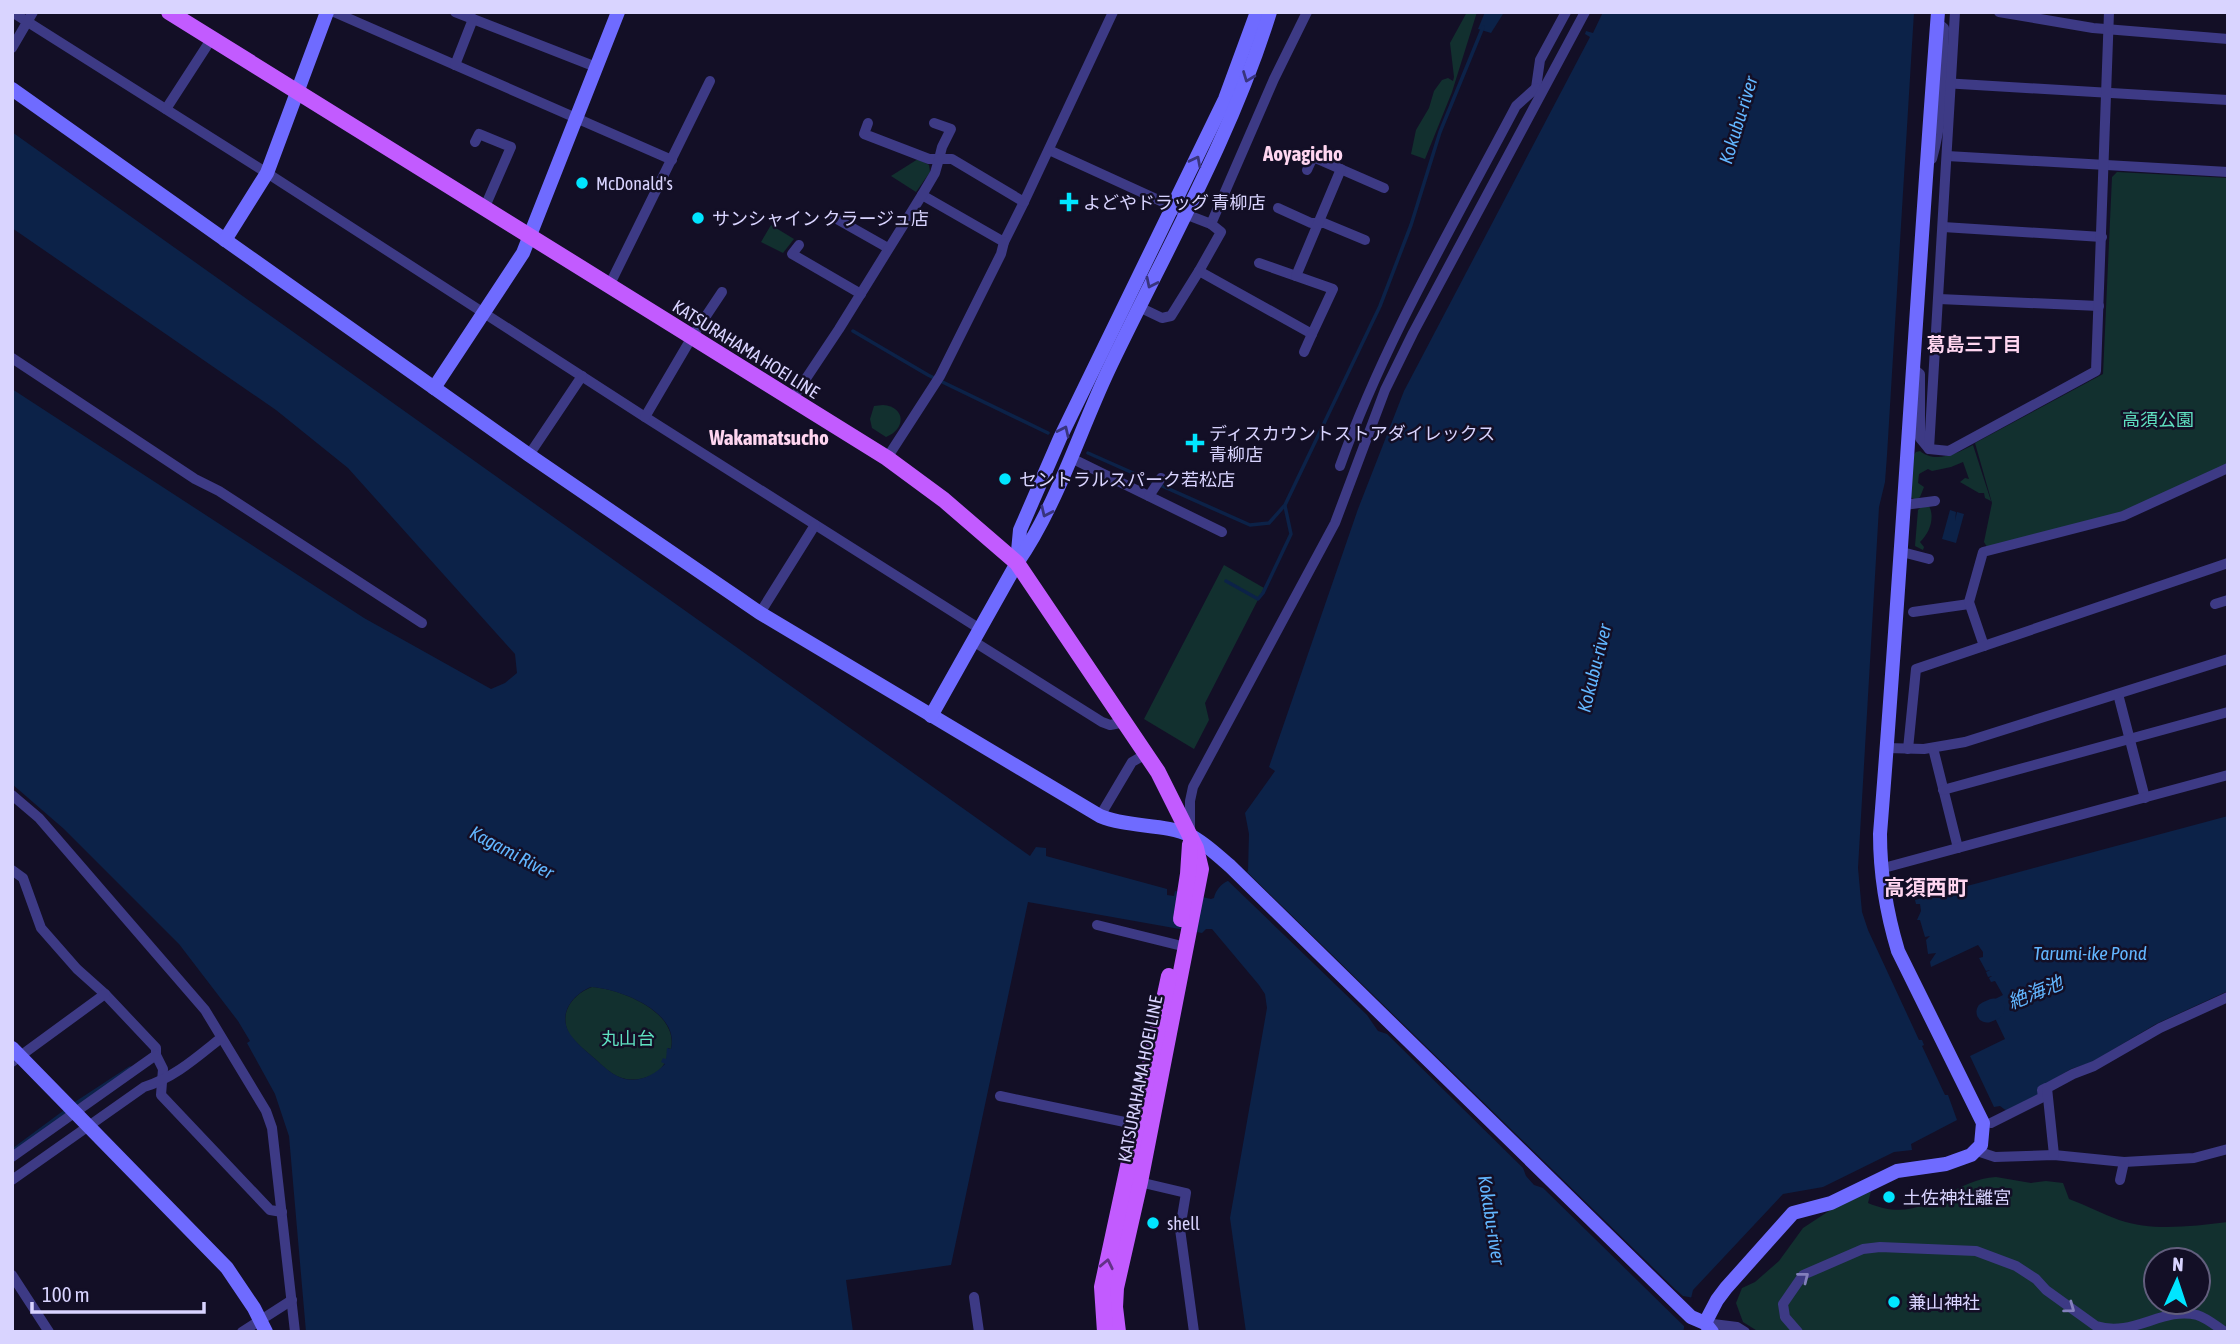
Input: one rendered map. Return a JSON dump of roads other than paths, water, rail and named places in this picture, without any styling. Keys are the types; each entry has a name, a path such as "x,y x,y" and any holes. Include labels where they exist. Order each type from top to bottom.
{"main road":[{"name":"KATSURAHAMA HOEI LINE","path":"169,12 791,401 887,458 944,500 1017,563 1146,754 1190,835 1192,891 1133,1181 1116,1289 1118,1332"},
{"name":"KATSURAHAMA HOEI LINE","path":"1105,1332 1102,1287 1133,1181"}],"street":[{"path":"12,12 816,525 1102,723 1110,725 1125,722"},
{"path":"12,48 33,12"},
{"path":"225,240 267,173 327,12"},
{"path":"334,12 672,160"},
{"path":"455,12 596,67"},
{"path":"434,388 523,253 618,12"},
{"path":"887,458 938,379 1001,254 1004,242 1113,12"},
{"path":"931,716 1017,563 1032,542 1071,458 1139,307 1229,91 1257,12"},
{"path":"1017,563 1020,530 1060,439 1244,86 1270,12"},
{"path":"1211,224 1274,79 1307,12"},
{"path":"1539,90 1540,60 1566,12"},
{"path":"1190,835 1190,801 1193,787 1335,523 1385,390 1413,333 1539,90 1585,12"},
{"path":"1926,176 1937,142 1955,12"},
{"path":"1999,12 2109,29 2228,39"},
{"path":"1913,368 1920,374 1920,438 1929,449 1949,452 2096,371 2109,12"},
{"path":"1929,449 1947,156 1944,28 1938,17"},
{"path":"1938,17 1880,834 1880,869 1889,920 1898,951 1983,1123 1981,1145 1977,1152"},
{"path":"455,65 473,19"},
{"path":"166,109 212,38"},
{"path":"608,286 710,81"},
{"path":"1947,83 2228,100"},
{"path":"12,89 529,455 760,613 1100,816 1126,824 1190,835 1230,866 1691,1317 1718,1328 1737,1327 1745,1332"},
{"path":"1340,466 1373,382 1398,330 1516,106 1539,90"},
{"path":"868,123 864,134 929,159 952,159 1024,202"},
{"path":"791,401 862,294 935,173 942,147 951,129 934,123"},
{"path":"475,142 479,134 511,147 484,209"},
{"path":"1049,150 1211,224 1221,232 1171,316 1162,318 1139,307"},
{"path":"1947,156 2228,172"},
{"path":"1307,170 1313,157 1384,188"},
{"path":"1296,276 1341,169"},
{"path":"922,195 1004,242"},
{"path":"1278,208 1311,223 1324,223 1365,240"},
{"path":"835,218 888,248"},
{"path":"1943,227 2102,237"},
{"path":"799,245 792,254 862,294"},
{"path":"1259,262 1333,289 1304,352"},
{"path":"1199,271 1312,334"},
{"path":"645,417 722,292"},
{"path":"1938,299 2099,306"},
{"path":"12,358 195,479 219,491 422,623"},
{"path":"529,455 582,376"},
{"path":"1071,458 1222,532"},
{"path":"1984,646 1969,604 1983,552 2123,516 2228,468"},
{"path":"1149,496 1161,478"},
{"path":"1904,505 1935,501"},
{"path":"760,613 816,525"},
{"path":"1902,552 1929,559"},
{"path":"1908,749 1916,670 2228,563"},
{"path":"2215,604 2228,600"},
{"path":"1913,612 1969,604"},
{"path":"1887,748 1933,748 1965,742 2228,659"},
{"path":"2118,694 2145,798"},
{"path":"1943,790 2228,712"},
{"path":"1933,748 1958,848"},
{"path":"1100,816 1132,762 1146,754"},
{"path":"1880,869 2228,775"},
{"path":"12,795 39,818 205,1010 266,1111 272,1128 295,1332"},
{"path":"12,870 23,878 41,928 77,969 105,994 156,1048 156,1055 163,1069 161,1095 270,1210 282,1212"},
{"path":"1097,925 1182,939"},
{"path":"105,994 15,1056 76,1112 227,1268 263,1326"},
{"path":"1991,1123 2043,1097 2042,1090 2095,1066 2160,1028 2228,997"},
{"path":"12,1180 144,1087 160,1082 221,1038"},
{"path":"12,1157 156,1055"},
{"path":"2046,1088 2054,1155"},
{"path":"999,1096 1144,1126"},
{"path":"1718,1328 1717,1300 1793,1213 1831,1203 1897,1171 1946,1164 1977,1152 1995,1157 2054,1155 2123,1162 2194,1158 2228,1149"},
{"path":"2120,1180 2123,1162"},
{"path":"1133,1181 1186,1193 1180,1229 1194,1332"},
{"path":"1798,1332 1785,1317 1783,1304 1803,1275 1843,1256 1880,1247 1976,1251 1995,1257 2036,1279 2046,1290 2096,1326 2105,1329 2127,1329 2184,1314 2204,1318 2225,1332"},
{"path":"12,1275 49,1332"},
{"path":"974,1297 979,1332"},
{"path":"242,1332 263,1326 292,1300"}],"water":[{"path":"1485,12 1503,14 1491,33 1478,29"},
{"path":"1603,12 1914,12 1887,455 1885,482 1879,507 1858,868 1862,912 1868,930 1919,1040 1922,1040 1922,1046 1945,1095 1948,1095 1957,1120 1911,1144 1912,1150 1894,1152 1823,1187 1783,1194 1693,1290 1683,1332 1246,1332 1230,1218 1267,1008 1265,994 1212,929 1206,929 1202,933 1028,902 951,1265 846,1280 853,1332 306,1332 289,1136 275,1094 247,1043 250,1041 238,1021 179,944 64,829 12,784 12,389 364,618 491,689 505,683 517,673 515,654 348,468 276,410 12,228 12,132 1030,856 1036,847 1046,848 1046,856 1167,889 1167,895 1174,896 1175,891 1211,899 1223,884 1248,871 1249,834 1245,813 1275,771 1269,767 1358,509 1404,391 1590,37 1585,34 1586,31 1593,33","holes":["591,987 646,1005 667,1024 671,1049 667,1048 666,1059 663,1058 661,1062 665,1064 657,1071 631,1080 616,1076 584,1050 570,1034 565,1019 573,1000"]},
{"path":"1950,510 1956,512 1955,521 1957,512 1964,514 1956,543 1942,539"},
{"name":"Tarumi-ike Pond","path":"2228,816 2228,991 2156,1024 2092,1062 2071,1069 2037,1089 2040,1095 2008,1112 2000,1106 1994,1107 1970,1056 2005,1039 1995,1018 1999,1012 1993,1000 2003,995 1995,981 1991,982 1989,978 1992,976 1988,977 1986,972 1990,970 1986,971 1979,958 1983,957 1983,952 1978,945 1931,967 1930,962 1936,953 1928,954 1926,940 1930,936 1925,937 1920,920 1917,920 1921,911 1920,904 1916,904 1915,900"}],"waterway":[{"path":"1088,453 1250,525 1269,523 1285,505 1380,306 1411,225 1440,132 1483,27"},
{"path":"853,331 928,375 1048,433"},
{"path":"1226,581 1258,599 1263,593 1291,534 1285,506"},
{"name":"絶海池","path":"1987,1012 1994,1009"},
{"path":"75,1104 130,1068"},
{"path":"12,1151 66,1111"}],"place":[{"name":"McDonald's","path":"582,183"},
{"name":"よどやドラッグ 青柳店","path":"1069,202"},
{"name":"サンシャイン クラージュ店","path":"698,218"},
{"name":"ディスカウントストアダイレックス 青柳店","path":"1195,443"},
{"name":"セントラルスパーク若松店","path":"1005,479"},
{"name":"土佐神社離宮","path":"1889,1197"},
{"name":"shell","path":"1153,1223"},
{"name":"兼山神社","path":"1894,1302"}],"district":[{"name":"Aoyagicho","path":"1303,153"},
{"name":"葛島三丁目","path":"1974,344"},
{"name":"Wakamatsucho","path":"769,437"},
{"name":"高須西町","path":"1926,887"}],"water label":[{"name":"Kokubu-river","path":"1738,120"},
{"name":"Kokubu-river","path":"1594,668"},
{"name":"Kagami River","path":"512,852"},
{"name":"Kokubu-river","path":"1492,1220"}],"park label":[{"name":"高須公園","path":"2158,419"},
{"name":"丸山台","path":"628,1038"}]}
